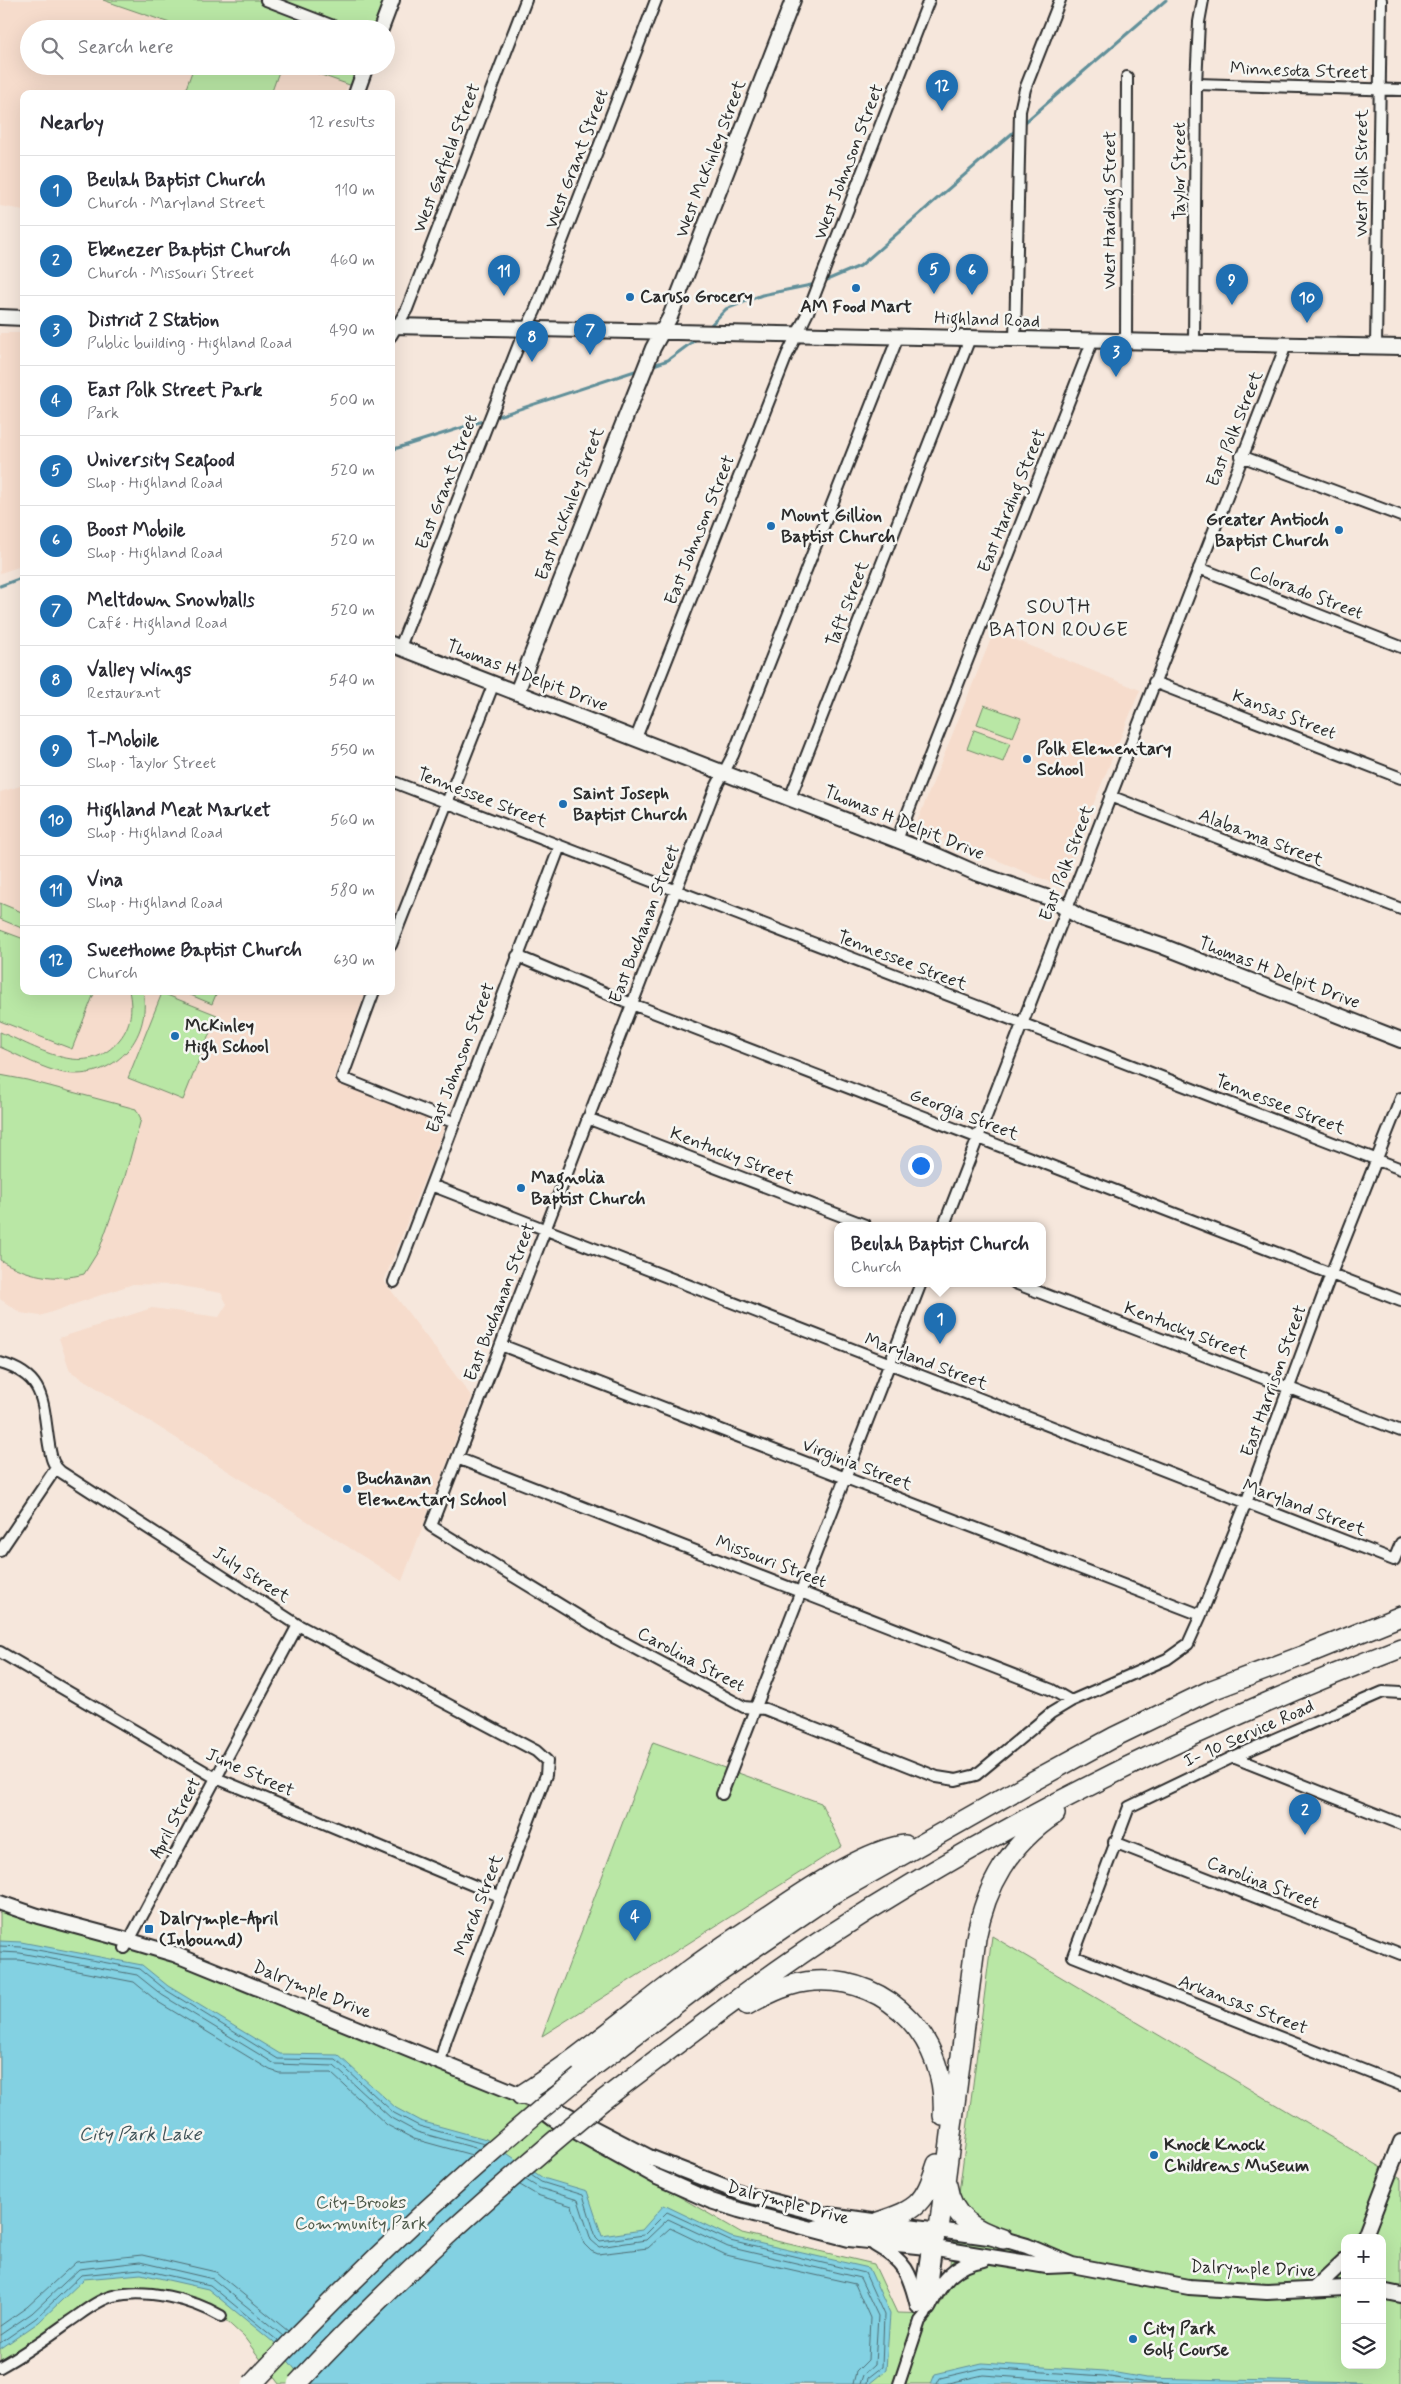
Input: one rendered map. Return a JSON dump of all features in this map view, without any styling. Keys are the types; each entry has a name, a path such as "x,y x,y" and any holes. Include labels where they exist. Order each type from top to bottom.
{"highway":[{"path":"252,2384 323,2308 476,2163 580,2077 711,1977 779,1930 830,1896 1114,1736 1209,1691 1302,1656 1394,1618 1401,1606"},
{"path":"297,2384 347,2331 435,2246 542,2150 665,2052 812,1947 938,1868 1046,1807 1135,1762 1299,1687 1401,1648"},
{"path":"933,2239 941,2169 976,1938 983,1907 993,1882 1014,1849 1031,1832 1135,1762"},
{"path":"521,2095 556,2072 694,1967 808,1890 841,1870 895,1846 926,1842"},
{"path":"665,2052 741,2008 784,1987 816,1980 845,1983 865,1989 900,2009 914,2023 931,2049 941,2078 944,2098 941,2169 951,2202 960,2217 980,2230 1003,2239"},
{"path":"878,2222 900,2215 920,2202 941,2169"}],"street":[{"path":"266,0 318,20"},
{"path":"384,20 392,0"},
{"name":"West Garfield Street","path":"395,326 407,309 526,0"},
{"name":"West Grant Street","path":"526,329 535,312 656,0"},
{"name":"West McKinley Street","path":"661,332 670,316 793,0"},
{"name":"West Johnson Street","path":"797,334 808,312 929,0"},
{"path":"1015,340 1019,118 1025,90 1060,0"},
{"name":"Taylor Street","path":"1194,343 1196,84 1200,15 1203,0"},
{"name":"West Polk Street","path":"1376,347 1381,0"},
{"path":"357,90 363,75"},
{"name":"West Harding Street","path":"1126,77 1126,342"},
{"name":"Minnesota Street","path":"1196,84 1401,90"},
{"path":"0,317 20,318"},
{"name":"Highland Road","path":"395,329 526,329 1401,347"},
{"name":"East Grant Street","path":"396,645 526,329"},
{"name":"East McKinley Street","path":"517,692 638,384 661,332"},
{"name":"East Johnson Street","path":"636,738 787,355 797,334"},
{"name":"East Buchanan Street","path":"431,1526 714,789 733,755 898,336"},
{"name":"Taft Street","path":"790,798 970,338"},
{"name":"East Harding Street","path":"897,840 1092,342"},
{"name":"East Polk Street","path":"945,1222 1286,345"},
{"path":"1242,456 1401,516"},
{"name":"Colorado Street","path":"1199,568 1401,647"},
{"name":"Thomas H Delpit Drive","path":"396,645 897,840 976,873 1049,898 1083,919 1158,944 1401,1040"},
{"name":"Kansas Street","path":"1154,682 1401,778"},
{"path":"395,935 494,683"},
{"name":"Tennessee Street","path":"395,782 1401,1169"},
{"name":"Alabama Street","path":"1110,796 1401,909"},
{"name":"East Johnson Street","path":"394,1282 453,1122 560,846"},
{"name":"Georgia Street","path":"517,956 632,1004 1401,1300"},
{"path":"373,995 342,1078 453,1122"},
{"name":"East Harrison Street","path":"956,1780 976,1774 1030,1728 1072,1701 1180,1651 1191,1639 1246,1503 1331,1274 1401,1098"},
{"name":"Kentucky Street","path":"588,1118 857,1222"},
{"name":"Maryland Street","path":"430,1185 888,1365 1394,1560 1401,1543"},
{"path":"722,1794 802,1592 888,1365 920,1287"},
{"name":"Kentucky Street","path":"1025,1287 1401,1431"},
{"name":"Virginia Street","path":"500,1345 1201,1615"},
{"path":"0,1363 23,1372 33,1380 41,1398 50,1454 56,1468 0,1551"},
{"name":"Missouri Street","path":"457,1458 1052,1690 1072,1701"},
{"name":"July Street","path":"56,1468 298,1625 536,1751 547,1761"},
{"name":"Carolina Street","path":"431,1526 608,1634 684,1677 744,1707 765,1709 928,1774 956,1780"},
{"name":"April Street","path":"127,1944 298,1625"},
{"name":"June Street","path":"0,1652 216,1778 500,1896"},
{"name":"I- 10 Service Road","path":"1114,1842 1129,1807 1233,1757 1383,1692 1401,1693"},
{"path":"1233,1757 1401,1824"},
{"name":"March Street","path":"440,2062 446,2040 546,1774 547,1761"},
{"name":"Carolina Street","path":"1114,1842 1401,1954"},
{"name":"Arkansas Street","path":"1114,1842 1073,1956 1401,2085"},
{"name":"Dalrymple Drive","path":"0,1903 127,1944 174,1954 560,2111 649,2157 744,2194 822,2214 878,2222 996,2258 1047,2266 1072,2265"},
{"name":"Dalrymple Drive","path":"521,2095 555,2120 676,2186 739,2210 811,2228 830,2235 870,2242 933,2239 1003,2239 1027,2246 1072,2265 1189,2287 1267,2292 1341,2288"},
{"path":"1365,2234 1401,2142"},
{"path":"811,2228 831,2225 933,2239 923,2307"},
{"path":"870,2242 896,2257 902,2264 925,2315 920,2321 899,2384"},
{"path":"923,2307 936,2289 953,2272 973,2261 996,2258"},
{"path":"1313,2290 1341,2264"},
{"path":"0,2367 27,2351 83,2312 113,2296 140,2294 172,2298 203,2307 220,2316"}],"shaded area":[{"path":"0,0 380,0 372,20 20,20 20,75 351,75 346,90 20,90 20,209 0,206"},
{"path":"0,333 20,333 20,566 0,573"},
{"name":"Polk Elementary School","path":"994,631 1140,690 1060,886 915,827"},
{"name":"McKinley High School","path":"20,786 20,995 365,995 333,1080 445,1126 384,1281 472,1397 402,1581 70,1371 59,1338 152,1308 219,1317 227,1304 221,1293 176,1285 133,1284 40,1316 21,1313 0,1299 0,792"}],"green space":[{"path":"103,0 392,0 384,20 161,20"},
{"path":"191,75 278,75 272,90 185,90"},
{"path":"321,75 363,75 358,88"},
{"path":"984,705 1021,718 1013,737 977,724"},
{"path":"974,730 1010,743 1003,762 967,749"},
{"path":"0,903 20,911 20,927 0,919"},
{"path":"0,930 20,938 20,995 93,995 72,1049 0,1021"},
{"path":"130,995 143,995 144,1009 141,1025 135,1040 125,1053 113,1063 98,1070 82,1074 64,1073 40,1065 0,1047 0,1032 62,1057 93,1058 107,1051 124,1034 129,1022 131,1004"},
{"path":"161,995 167,995 217,1015 183,1100 128,1078"},
{"path":"191,995 216,995 212,1004"},
{"path":"0,1075 27,1080 136,1109 141,1119 124,1180 99,1250 84,1274 63,1277 41,1276 20,1270 0,1260"},
{"path":"653,1742 821,1803 842,1846 542,2036"},
{"name":"City-Brooks Community Park","path":"0,1901 129,1940 463,2071 742,2233 874,2264 897,2313 934,2314 946,2294 992,1936 1401,2179 1401,2384 279,2384 244,2337 221,2316 188,2302 125,2294 98,2303 0,2364"}],"water":[{"name":"City Park Lake","path":"0,1941 21,1942 142,1965 168,1986 280,2054 338,2055 396,2108 420,2121 486,2139 543,2178 587,2191 602,2236 642,2230 664,2205 731,2237 869,2268 890,2314 886,2370 869,2384 307,2384 273,2342 208,2289 141,2274 84,2279 39,2322 0,2349"},
{"path":"982,2363 1105,2371 1146,2378 1401,2384 931,2384 935,2374"}],"waterway":[{"path":"1023,124 1166,0"},
{"path":"822,282 860,266 1016,130"},
{"path":"709,327 726,309 762,295 816,284"},
{"path":"651,366 668,360 699,337"},
{"path":"492,418 641,369"},
{"path":"395,449 486,420"},
{"path":"0,586 20,578"}],"place":[{"name":"Sweethome Baptist Church","path":"942,111"},
{"name":"AM Food Mart","path":"856,288"},
{"name":"University Seafood","path":"934,294"},
{"name":"Boost Mobile","path":"972,295"},
{"name":"Vina","path":"504,296"},
{"name":"Caruso Grocery","path":"630,297"},
{"name":"T-Mobile","path":"1232,305"},
{"name":"Highland Meat Market","path":"1307,323"},
{"name":"Meltdown Snowballs","path":"590,355"},
{"name":"Valley Wings","path":"532,362"},
{"name":"District 2 Station","path":"1116,377"},
{"name":"Mount Gillion Baptist Church","path":"771,526"},
{"name":"Greater Antioch Baptist Church","path":"1339,530"},
{"name":"Polk Elementary School","path":"1027,759"},
{"name":"Saint Joseph Baptist Church","path":"563,804"},
{"name":"McKinley High School","path":"175,1036"},
{"name":"Magnolia Baptist Church","path":"521,1188"},
{"name":"Beulah Baptist Church","path":"940,1344"},
{"name":"Buchanan Elementary School","path":"347,1489"},
{"name":"Ebenezer Baptist Church","path":"1305,1835"},
{"name":"Dalrymple-April (Inbound)","path":"149,1929"},
{"name":"East Polk Street Park","path":"635,1941"},
{"name":"Knock Knock Childrens Museum","path":"1154,2155"},
{"name":"City Park Golf Course","path":"1133,2339"}],"district":[{"name":"SOUTH BATON ROUGE","path":"1059,618"}]}
